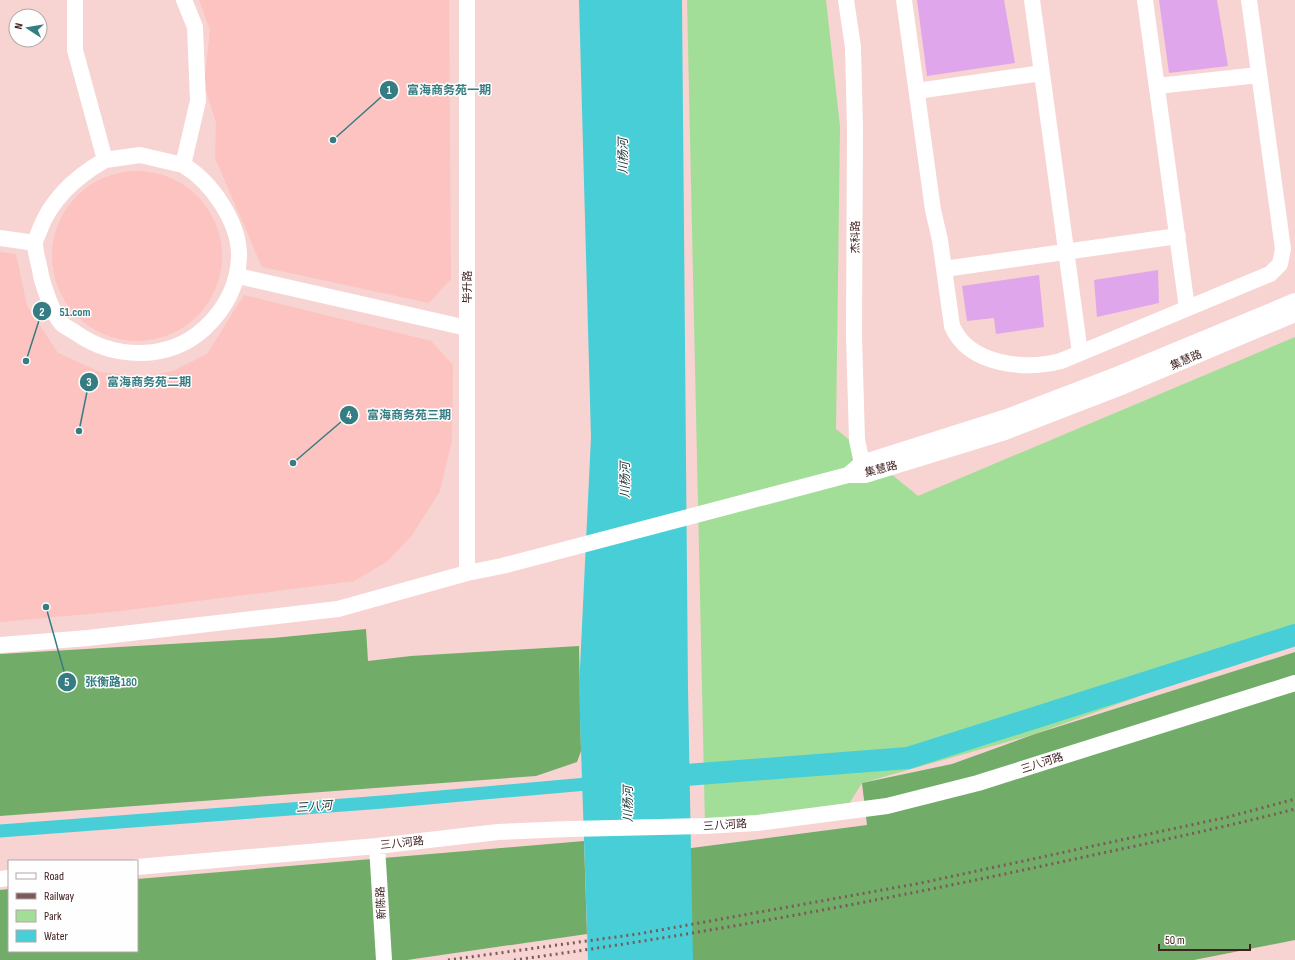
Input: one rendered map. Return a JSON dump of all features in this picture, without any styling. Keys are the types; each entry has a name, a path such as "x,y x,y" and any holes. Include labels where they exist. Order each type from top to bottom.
{"street":[{"path":"75,0 75,50 105,160"},
{"path":"183,165 198,101 195,27 184,0"},
{"name":"毕升路","path":"466,0 467,573"},
{"name":"杰科路","path":"846,0 853,47 856,129 854,336 857,440 867,468"},
{"name":"杰科路","path":"857,0 862,43 866,137 863,336 864,438 867,468"},
{"path":"904,0 933,210 940,240 952,326 960,338 978,353 1000,362 1022,366 1049,364 1080,353 1270,274 1280,264 1283,248 1248,0"},
{"path":"1032,0 1080,353"},
{"path":"1145,0 1188,308"},
{"path":"917,91 1042,73"},
{"path":"1157,86 1259,75"},
{"path":"140,155 183,165 196,173 224,206 233,228 239,254 238,276 226,303 212,322 194,338 172,348 142,354 116,352 88,341 61,323 44,290 35,243 45,218 63,192 86,171 105,160 140,155"},
{"path":"944,269 1178,236"},
{"path":"0,238 35,243"},
{"path":"238,276 467,328"},
{"name":"集慧路","path":"467,573 502,566 848,475 1119,374 1295,301"},
{"name":"集慧路","path":"867,468 1005,432 1124,386 1295,314"},
{"path":"0,644 88,638 338,609 467,573"},
{"name":"三八河路","path":"144,866 377,846 498,832 705,826 808,817 888,806 932,796 978,783 1295,683"},
{"name":"新陈路","path":"377,846 384,960"}],"shaded area":[{"path":"199,0 449,0 451,279 429,303 262,267 215,158 216,123 204,84 210,30"},
{"path":"137,171 162,175 177,181 191,190 203,202 212,216 218,231 222,256 218,281 212,296 203,310 191,322 177,331 162,337 137,341 112,337 97,331 83,322 71,310 62,296 56,281 52,256 56,231 62,216 71,202 83,190 97,181 112,175"},
{"path":"0,252 16,254 27,306 58,353 100,372 142,377 173,371 207,354 244,295 431,341 453,365 452,440 440,491 412,535 388,561 354,581 121,611 0,622"}],"green space":[{"path":"687,0 826,0 840,127 836,429 918,496 1295,337 1295,640 1035,734 862,783 844,812 705,826"},
{"path":"366,629 368,661 411,656 579,646 581,751 577,762 536,776 0,816 0,654 273,638"},
{"path":"1295,652 1295,940 1194,960 689,960 684,849 867,825 862,783 952,764 1035,734"},
{"path":"584,841 587,934 407,960 0,960 0,890 8,889 8,952 138,952 138,879"}],"water":[{"name":"川杨河","path":"579,0 682,0 688,689 693,960 588,960 579,689 591,437"}],"building":[{"path":"917,0 1004,0 1015,63 927,76"},
{"path":"1159,0 1217,0 1228,66 1169,73"},
{"path":"1158,270 1159,303 1097,317 1094,280"},
{"path":"1039,275 1044,327 996,334 994,318 967,321 962,286"}],"waterway":[{"path":"660,777 908,758 1295,635"},
{"name":"三八河","path":"0,831 383,802 598,783"}],"railway":[{"path":"448,960 638,934 921,883 1228,817 1295,799"},
{"path":"514,960 652,940 857,904 1149,843 1295,809"}],"place":[{"name":"富海商务苑一期","path":"333,140"},
{"name":"51.com","path":"26,361"},
{"name":"富海商务苑二期","path":"79,431"},
{"name":"富海商务苑三期","path":"293,463"},
{"name":"张衡路180","path":"46,607"}]}
